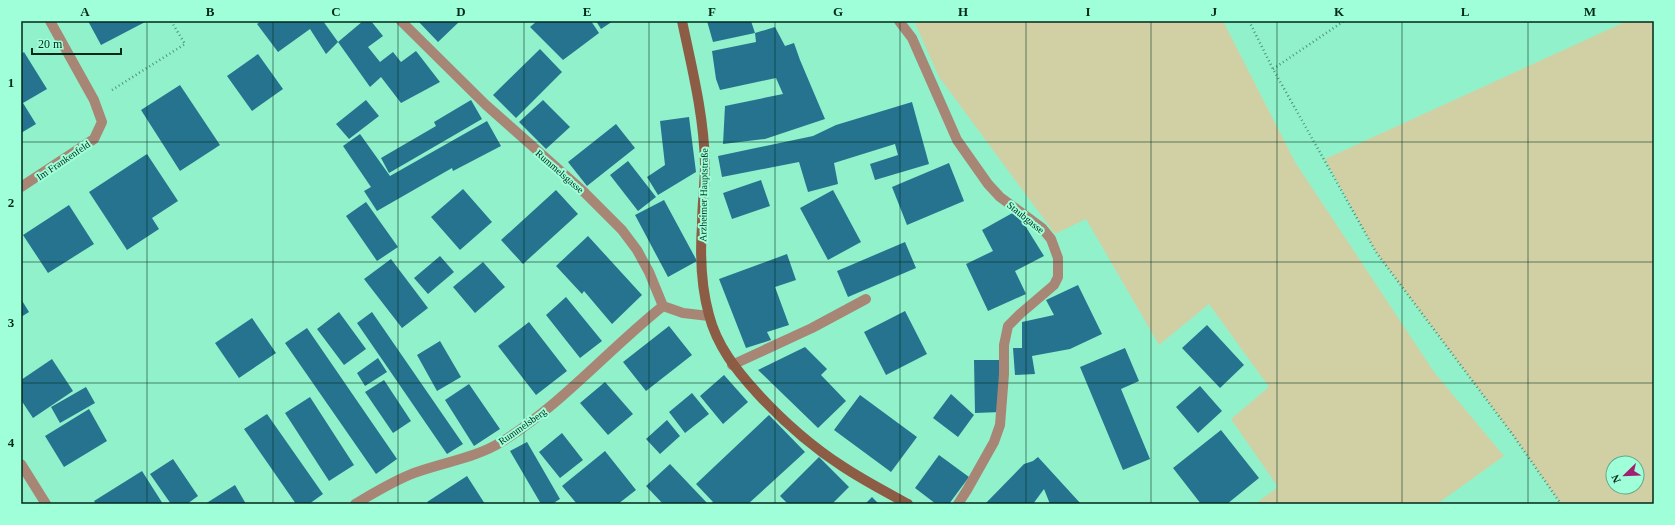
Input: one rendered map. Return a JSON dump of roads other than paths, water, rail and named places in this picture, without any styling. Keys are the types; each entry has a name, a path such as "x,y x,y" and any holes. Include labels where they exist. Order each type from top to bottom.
{"street":[{"name":"Im Frankenfeld","path":"21,187 94,139 102,122 94,100 50,21"},
{"name":"Rummelsgasse","path":"401,21 486,105 583,191 622,230 637,250 649,272 664,306"},
{"name":"Arzheimer Hauptstraße","path":"682,21 696,90 704,148 701,251 709,316 717,337 732,365 770,406 805,439 843,467 908,504"},
{"name":"Staubgasse","path":"899,21 912,38 957,140 988,184 1000,196 1042,228 1051,239 1058,258 1058,277 1054,285 1008,326 1004,345 1004,374 1000,425 994,442 968,490 958,504"},
{"path":"732,365 812,328 866,299"},
{"path":"664,306 683,313 709,316"},
{"name":"Rummelsberg","path":"355,504 414,473 479,453 502,441 546,409 588,373 636,328 664,306"},
{"path":"21,464 46,504"}]}
